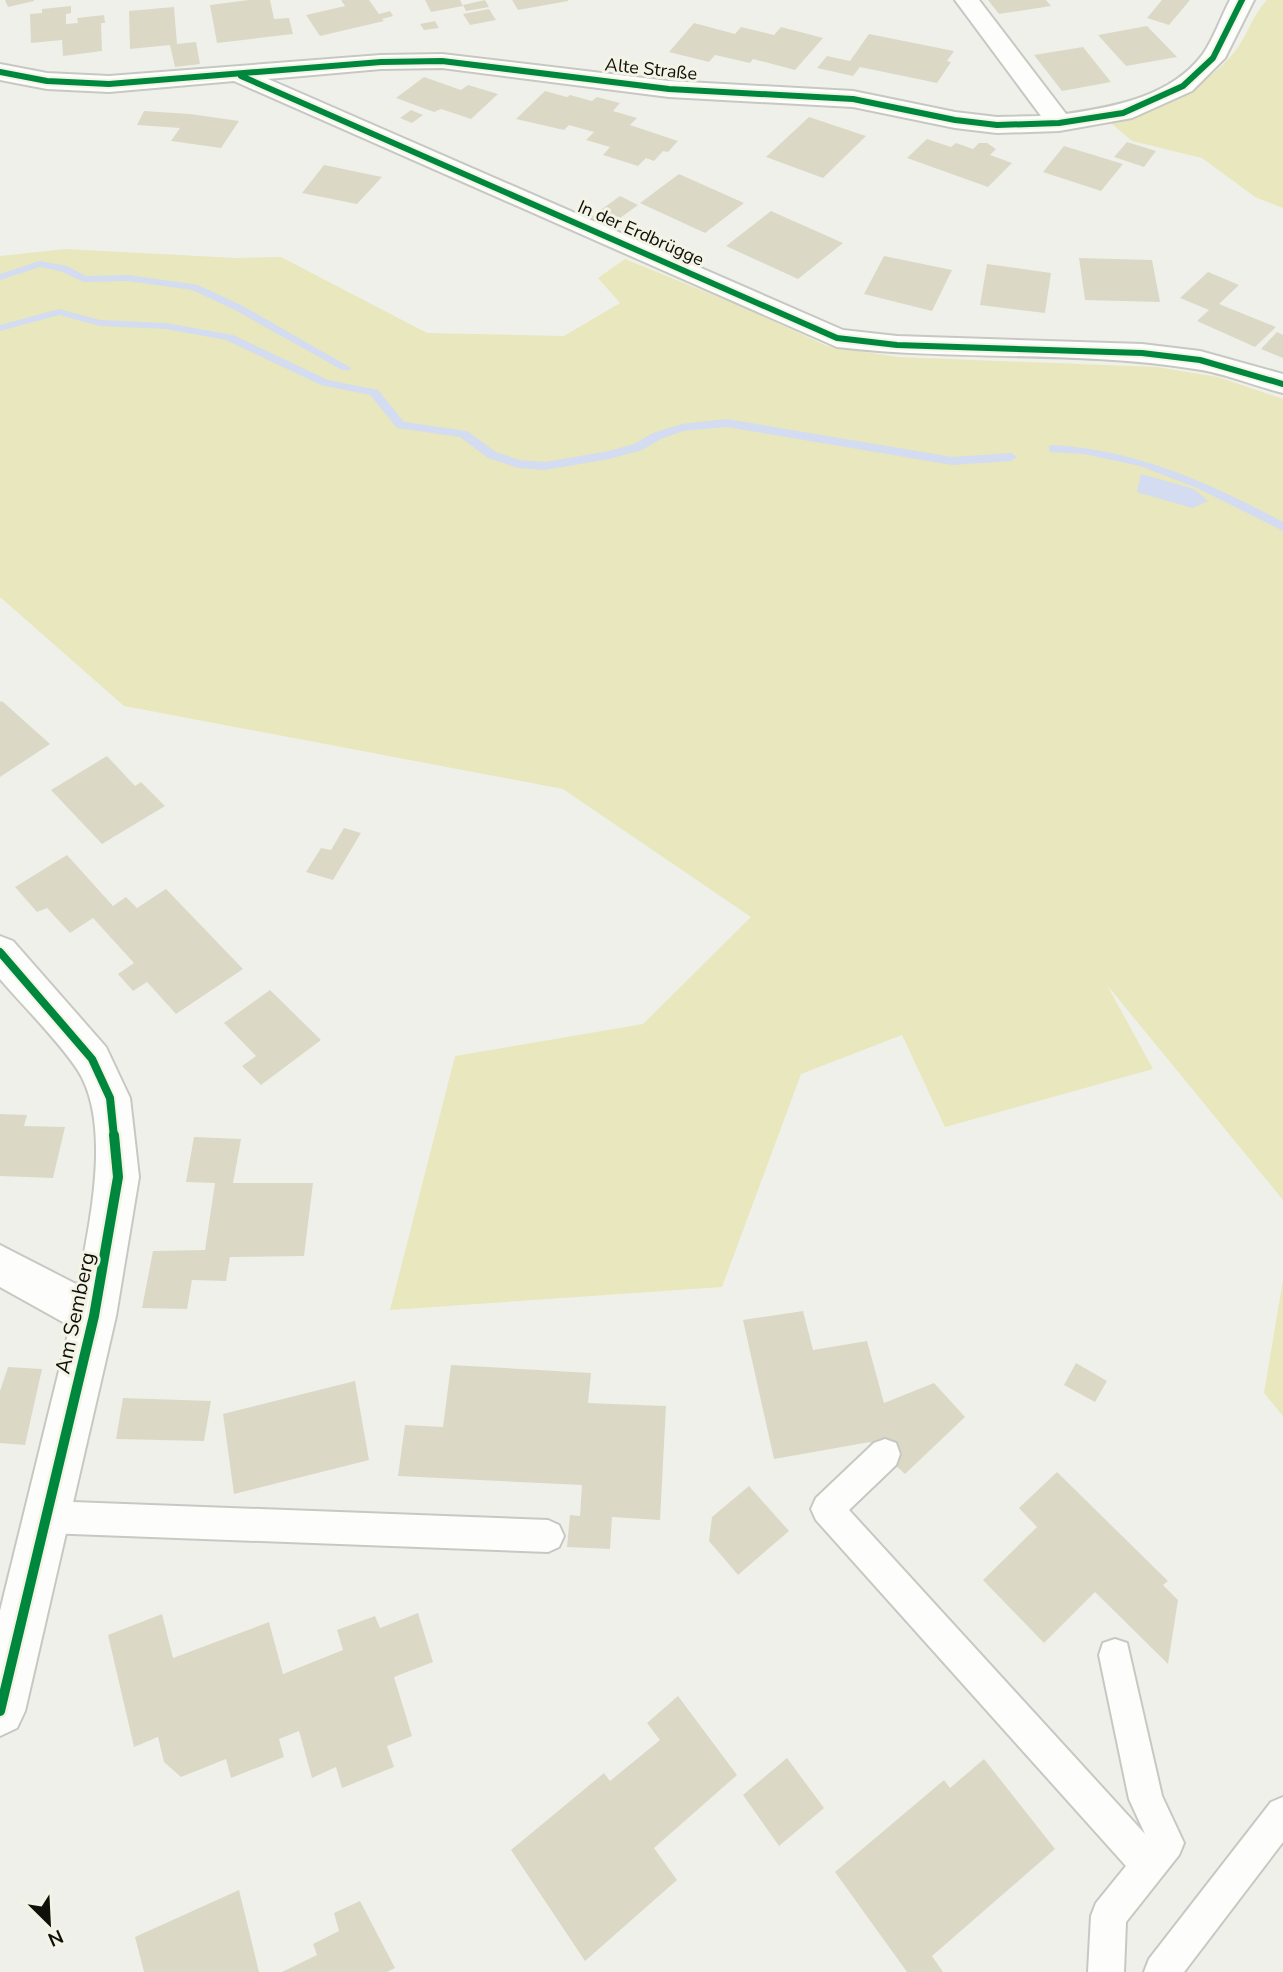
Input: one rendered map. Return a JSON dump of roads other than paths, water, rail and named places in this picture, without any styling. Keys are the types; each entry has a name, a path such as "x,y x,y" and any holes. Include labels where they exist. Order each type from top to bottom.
{"street":[{"path":"967,0 1059,123"},
{"name":"Alte Straße","path":"238,74 381,62 442,61 669,89 853,99 985,124 1059,123 1123,113 1183,86 1213,58 1242,0"},
{"name":"In der Erdbrügge","path":"0,72 47,81 98,84 238,74 837,338 897,345 1142,353 1200,360 1283,384"},
{"name":"Am Semberg","path":"0,952 92,1059 110,1098 118,1177 94,1316 0,1711"},
{"path":"0,1265 94,1316"}],"lane":[{"path":"885,1454 827,1509 1150,1866"},
{"path":"46,1517 548,1536"},
{"path":"1106,1972 1109,1916 1167,1843 1146,1799 1115,1655"},
{"path":"1162,1972 1283,1814"}],"water":[{"path":"1141,474 1194,489 1208,501 1192,508 1137,492"}],"waterway":[{"path":"0,277 39,264 63,268 84,279 128,278 194,287 239,308 346,368"},
{"path":"0,328 59,312 100,323 166,326 229,337 325,383 374,392 401,425 463,434 492,455 518,464 545,466 609,455 638,447 657,436 682,428 727,423 952,461 1011,457"},
{"path":"1053,449 1084,451 1143,464 1201,486 1283,527"}]}
